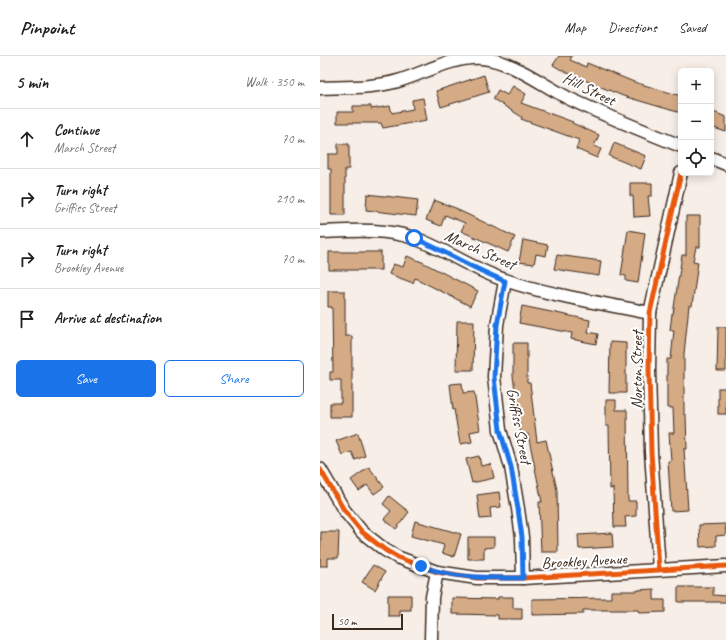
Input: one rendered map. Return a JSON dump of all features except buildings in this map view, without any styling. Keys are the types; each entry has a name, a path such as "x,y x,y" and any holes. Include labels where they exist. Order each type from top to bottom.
{"street":[{"name":"Hill Street","path":"320,88 363,86 397,81 457,60 482,58 503,62 569,98 619,121 678,145"},
{"path":"714,159 726,164"},
{"name":"Norton Street","path":"659,569 651,452 649,369 650,313 680,176"},
{"name":"March Street","path":"320,232 370,230 395,233 414,238 486,274 505,281 555,294 650,313"},
{"name":"Griffiss Street","path":"505,281 497,325 494,377 500,430 511,467 518,509 522,537 523,578"},
{"name":"Brookley Avenue","path":"320,469 344,510 362,532 385,550 437,572 477,578 523,578 726,566"},
{"path":"431,640 432,597 437,572"}],"cycle path":[{"path":"659,569 651,452 649,369 650,313 680,176"},
{"path":"320,469 344,510 362,532 385,550 397,557 437,572 477,578 523,578 726,566"}],"route":[{"path":"414,238 452,255 486,274 505,281 497,325 494,377 500,430 511,467 518,509 522,537 523,578 477,578 437,572 421,566"}]}
